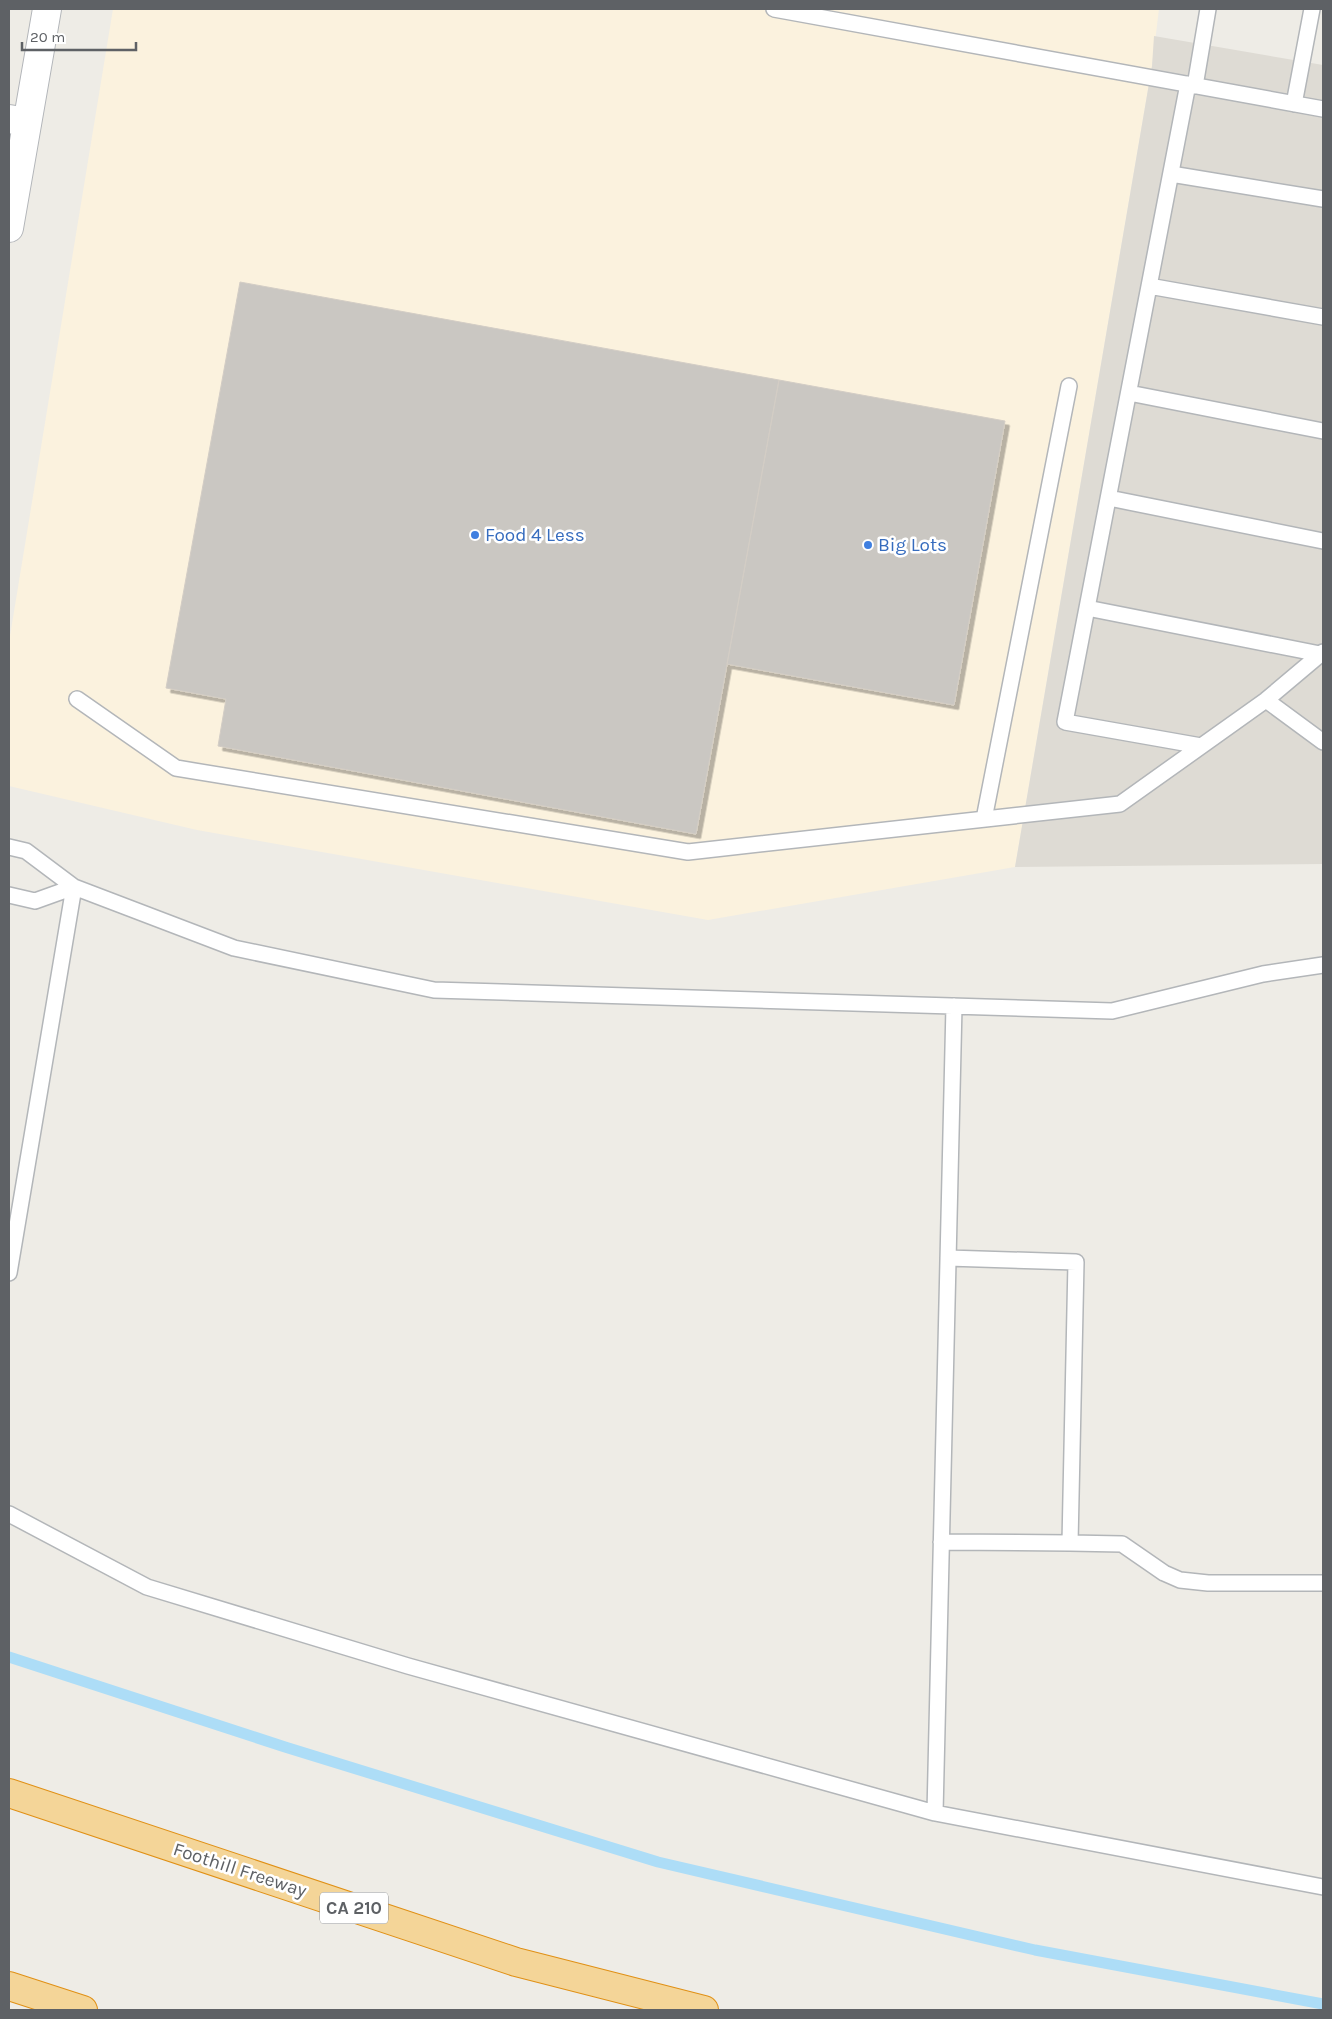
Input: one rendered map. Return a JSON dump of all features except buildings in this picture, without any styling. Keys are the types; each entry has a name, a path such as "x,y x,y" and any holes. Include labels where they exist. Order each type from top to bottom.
{"highway":[{"name":"Foothill Freeway","path":"9,1792 516,1962 704,2010"},
{"path":"9,1986 83,2010"}],"main road":[{"path":"9,228 18,121 47,9"}],"lane":[{"path":"774,9 1014,51 1323,109"},
{"path":"1201,746 1065,722 1171,174 1208,9"},
{"path":"1294,104 1312,9"},
{"path":"1171,174 1323,200"},
{"path":"1149,286 1323,317"},
{"path":"984,819 1069,386"},
{"path":"1129,393 1323,431"},
{"path":"1109,498 1323,541"},
{"path":"1087,608 1321,653"},
{"path":"77,699 176,768 688,852 1120,804 1266,700 1321,653"},
{"path":"1266,700 1323,742"},
{"path":"9,847 26,851 74,887 234,948 434,990 1112,1011 1263,974 1323,965"},
{"path":"9,895 35,901 74,887"},
{"path":"9,1273 74,887"},
{"path":"934,1812 954,1006"},
{"path":"948,1258 1076,1262 1070,1543"},
{"path":"9,1514 148,1587 408,1666 934,1812 1323,1887"},
{"path":"941,1542 1122,1544 1164,1573 1180,1580 1208,1584 1323,1583"}],"shaded area":[{"path":"113,9 1159,9 1152,66 1015,867 708,920 197,830 9,786 9,642"},
{"path":"1154,36 1323,65 1323,864 1015,867 1152,66"}],"waterway":[{"path":"9,1657 285,1747 658,1862 1035,1950 1323,2004"}],"place":[{"name":"Food 4 Less","path":"475,535"},
{"name":"Big Lots","path":"868,545"}]}
